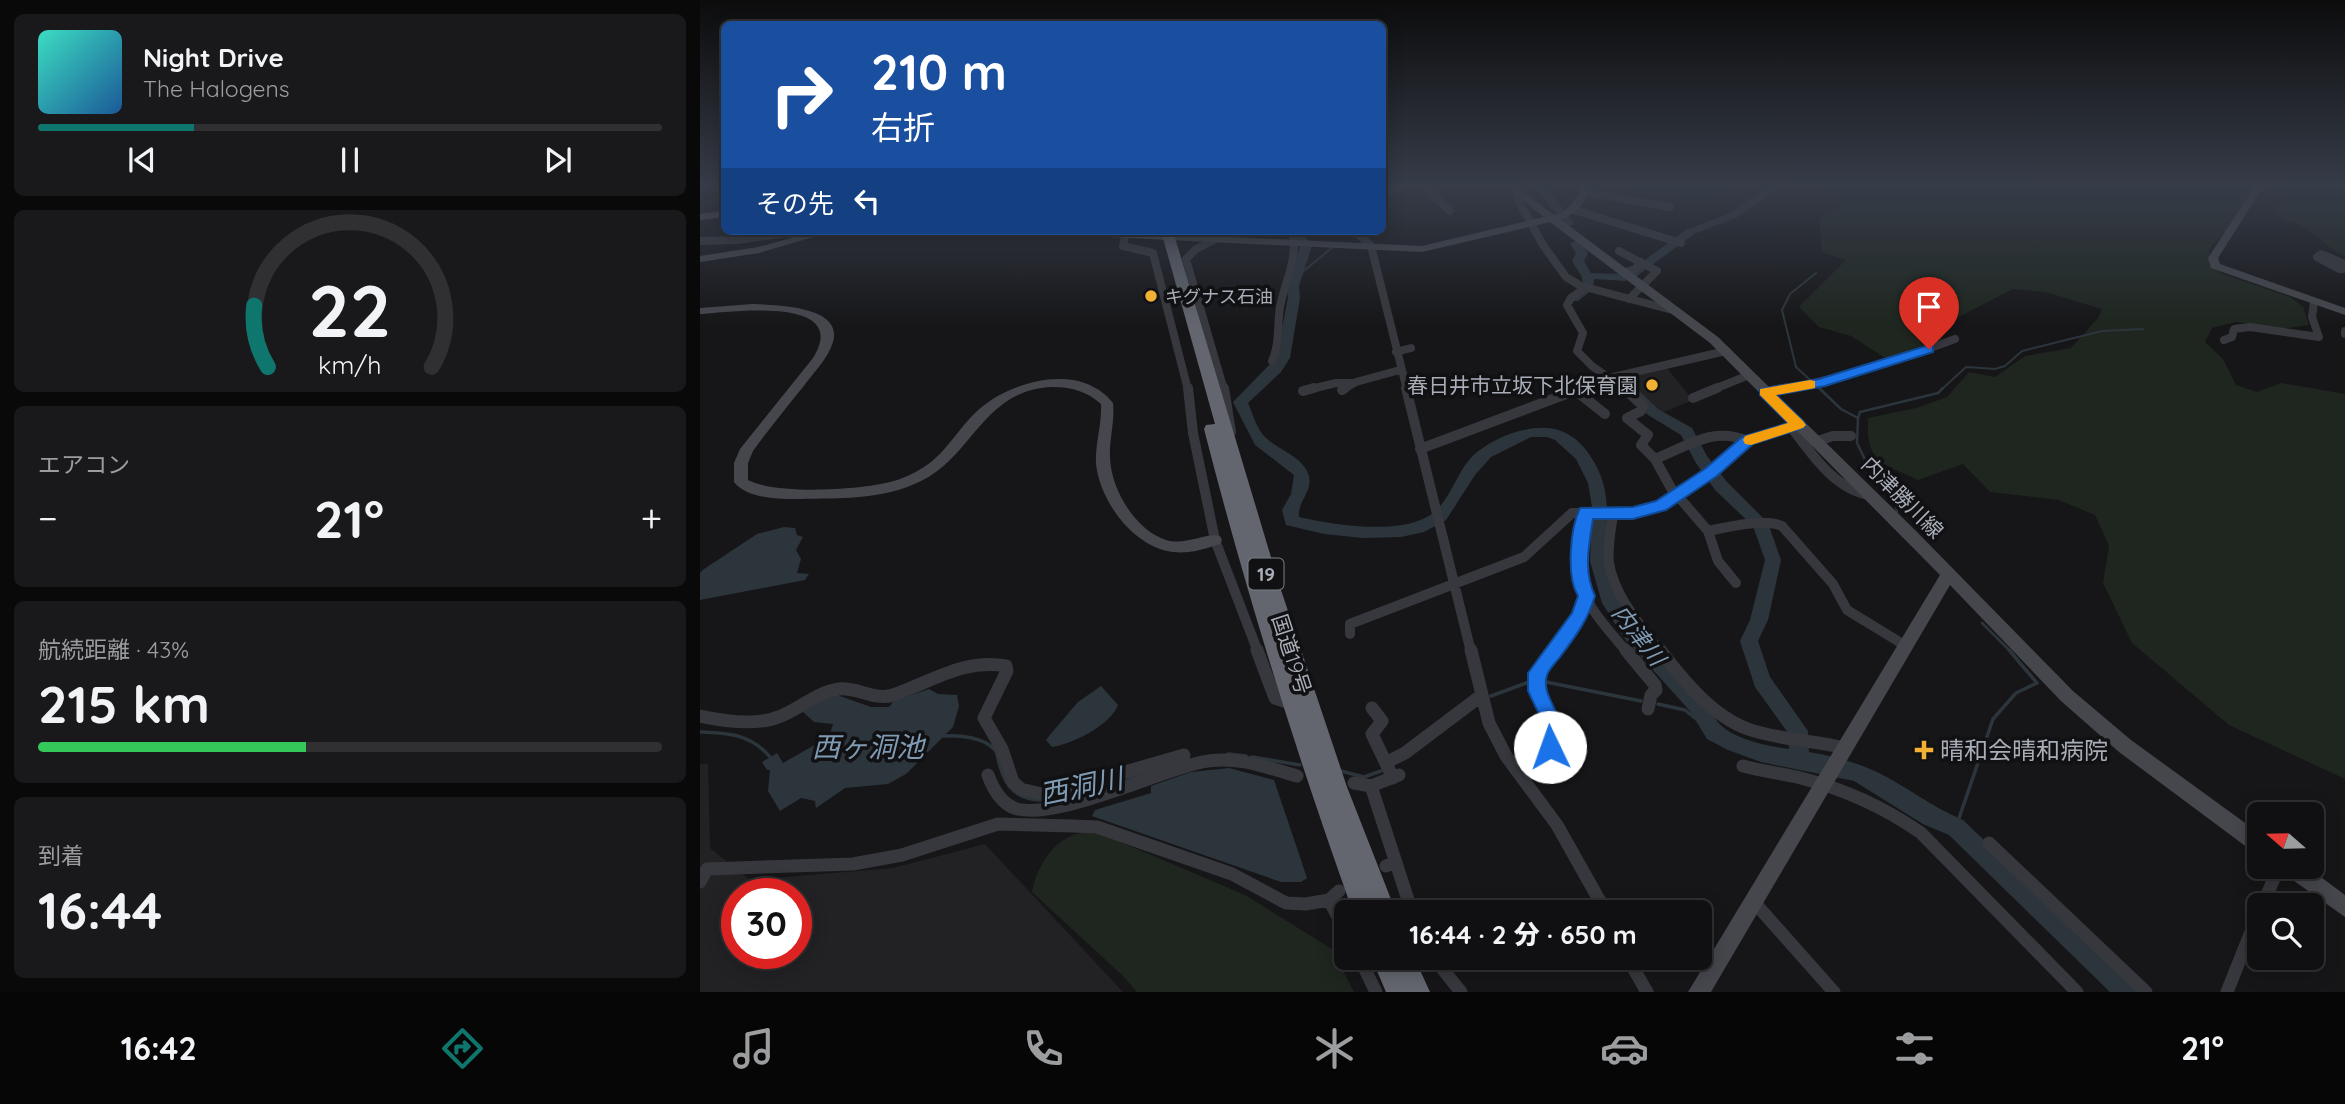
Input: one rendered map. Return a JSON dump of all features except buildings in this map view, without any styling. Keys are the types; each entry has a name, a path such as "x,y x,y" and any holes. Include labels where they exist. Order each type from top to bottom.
{"highway":[{"name":"国道19号","path":"1163,235 1270,587 1331,775 1379,900"},
{"name":"国道19号","path":"1163,235 1237,527 1290,703 1362,900"},
{"path":"1390,970 1399,992"},
{"path":"1407,970 1417,992"}],"street":[{"path":"1186,235 1293,239 1326,244 1437,247 1491,233"},
{"path":"1537,233 1566,277 1586,287 1676,312"},
{"name":"内津勝川線","path":"1582,233 1624,273 1726,351 1794,426 1815,442 1870,495 2094,721 2247,835"},
{"path":"1640,233 1681,243"},
{"path":"2231,233 2213,262 2230,273 2345,312"},
{"path":"700,241 773,235"},
{"path":"700,259 759,250 814,235"},
{"path":"1125,235 1123,246 1153,253 1187,384 1193,433 1215,540 1275,698 1290,703"},
{"path":"1359,235 1371,246 1482,695 1495,734 1506,756 1557,825 1599,900"},
{"path":"1210,236 1186,259 1223,382 1231,427 1229,446"},
{"path":"1272,360 1279,344 1280,309 1293,262 1293,239"},
{"path":"1619,251 1657,271 1629,299"},
{"path":"1624,273 1635,270 1641,262"},
{"path":"1586,287 1571,298 1567,305 1583,333 1577,351 1632,394 1643,406 1641,411 1627,418 1648,435 1641,444 1708,531 1718,561 1736,583"},
{"path":"2224,340 2232,337 2234,329 2250,327 2319,337 2312,317 2314,302"},
{"path":"700,311 791,309 812,314 821,319 826,327 827,344 817,360 747,450 741,463 741,482 750,488 790,494 871,491 894,487 933,469 946,459 976,420 1001,400 1036,386 1067,383 1089,388 1107,403 1102,444 1106,480 1113,496 1139,531 1151,541 1165,546 1183,548 1215,540"},
{"path":"1765,392 1820,383 1906,358 1955,339"},
{"path":"1396,352 1411,348"},
{"path":"1420,449 1609,378 1726,351"},
{"path":"1303,391 1336,383 1356,382 1401,370"},
{"path":"1693,398 1749,375"},
{"path":"1342,390 1356,382"},
{"path":"1576,391 1605,414"},
{"path":"1350,634 1350,624 1524,557 1546,541 1565,517 1572,513 1648,511 1679,496 1728,460 1748,441 1794,426 1819,462 1841,482 1862,495 1870,495"},
{"path":"1655,459 1710,435 1728,432 1748,441"},
{"path":"1815,442 1833,436 1851,436"},
{"path":"1586,512 1579,558 1580,585 1655,685 1656,690 1651,695 1648,709"},
{"path":"1613,514 1608,557 1618,592 1689,683 1721,714 1751,729 1844,748"},
{"path":"1708,531 1744,523 1765,526 1775,523 1782,526 1833,584 1847,610 1906,646"},
{"path":"1699,992 1949,574"},
{"path":"1524,777 1539,764 1550,747 1553,731 1537,691 1538,673 1580,617 1587,596"},
{"path":"700,716 774,719 802,702 833,690 844,688 882,697 890,696 940,675 975,665 999,664 1006,666 1007,671 984,718 1002,749 1013,782 1021,789 1045,795 1184,755"},
{"path":"1387,762 1405,753 1482,695"},
{"path":"1353,783 1371,786 1396,776 1372,734 1382,721 1372,708"},
{"path":"988,775 993,790 1005,802 1018,809 1040,808 1202,762 1239,759 1297,776"},
{"path":"1743,766 1823,785 1852,795 1906,821 1921,833 2077,992"},
{"path":"1371,786 1391,864 1407,900"},
{"path":"1040,808 1045,795"},
{"path":"700,882 707,869 853,863 902,855 998,824 1073,826 1097,827 1232,874 1286,904 1306,904 1334,896 1335,900"},
{"path":"1989,843 2146,992"},
{"path":"2307,879 2345,907"},
{"path":"1754,902 1834,992"},
{"path":"2227,992 2247,942"},
{"path":"1365,970 1376,992"},
{"path":"1443,970 1461,992"},
{"path":"1634,970 1647,992"}],"shaded area":[{"path":"1820,233 2223,233 2209,249 2209,262 2220,273 2290,297 2303,307 2309,325 2281,329 2236,322 2212,328 2205,342 2223,359 2236,385 2257,392 2281,383 2345,394 2345,779 2229,725 2132,643 2103,583 2109,546 2095,515 2059,500 1990,492 1963,464 1918,480 1885,465 1873,453 1868,433 1868,418 1916,408 1947,397 1969,372 1995,377 2025,356 2071,348 2098,318 2102,309 2046,292 2013,289 1941,326 1942,339 1885,358 1851,336 1819,327 1799,307 1846,260 1822,252"},
{"path":"2312,233 2345,233 2345,256"},
{"name":"春日井市立坂下北保育園","path":"1666,367 1693,400 1659,414 1615,379"},
{"path":"700,764 708,764 710,848 748,878 721,878 721,969 812,969 812,878 774,878 893,868 985,844 1123,992 700,992"},
{"path":"1095,831 1245,895 1332,949 1334,970 1343,970 1354,992 1137,992 1032,892 1045,859 1057,845 1075,834"}],"water":[{"path":"784,527 795,528 797,535 803,537 796,550 801,559 797,573 809,574 805,580 700,600 700,573 704,569 757,534"},
{"path":"1101,686 1118,705 1108,720 1070,742 1052,747 1046,740 1049,736 1078,702"},
{"name":"西ヶ洞池","path":"929,689 938,694 957,695 959,706 953,727 906,774 888,784 845,788 816,808 815,801 801,798 780,811 768,791 770,770 767,770 762,762 777,753 783,763 830,734 833,724 814,722 803,712 826,696 837,695 871,707 889,707 894,701"},
{"path":"1229,768 1274,780 1307,878 1301,882 1281,882 1092,816 1095,810 1151,793 1151,786 1191,772"}],"waterway":[{"path":"1633,273 1688,233"},
{"name":"内津川","path":"1298,235 1306,246 1293,286 1294,298 1283,358 1276,369 1240,402 1260,441 1290,462 1301,474 1299,494 1290,510 1292,521 1363,532 1418,528 1440,516 1475,462 1486,453 1529,433 1541,431 1560,436 1581,455 1599,492 1599,561 1611,603 1630,633 1697,705 1717,735 1741,746 1779,757 1859,774 1931,816 1956,827 2127,992"},
{"path":"1576,244 1582,253 1578,261 1588,277"},
{"path":"1295,278 1333,247"},
{"path":"1816,273 1790,294 1782,310 1796,367 1821,390"},
{"path":"1588,277 1597,275 1622,278"},
{"path":"1574,298 1589,286 1588,277"},
{"path":"1941,390 1966,367 1995,369 2005,366 2022,351 2102,331 2143,329"},
{"path":"1819,388 1841,409 1858,418"},
{"path":"1858,418 1860,412 1938,393 1941,390"},
{"path":"1632,392 1653,412 1687,432 1701,459 1721,486 1760,523 1773,560 1759,620 1749,641 1762,681 1798,731 1799,752"},
{"path":"1858,418 1857,443 1869,468 1894,494 1897,513"},
{"path":"1982,623 2009,650"},
{"path":"1956,827 1993,719 2016,693 2037,683 2009,650"},
{"name":"西洞川","path":"1491,696 1529,682"},
{"name":"西洞川","path":"1546,682 1641,701"},
{"name":"西洞川","path":"1658,704 1685,710 1715,734"},
{"name":"西洞川","path":"700,732 739,736 756,744 771,758"},
{"name":"西洞川","path":"943,736 984,742 996,752 1006,781 1014,791 1026,798 1042,800"},
{"name":"西洞川","path":"1228,754 1246,756"},
{"name":"西洞川","path":"1252,757 1300,765"},
{"name":"西洞川","path":"1341,771 1364,777 1381,771"},
{"name":"西洞川","path":"1126,778 1150,772"}],"slow traffic":[{"path":"1751,440 1798,425 1765,392 1810,385"}],"place":[{"name":"キグナス石油","path":"1151,296"},
{"name":"春日井市立坂下北保育園","path":"1652,385"},
{"name":"晴和会晴和病院","path":"1924,750"}],"route":[{"path":"1550,747 1553,731 1537,691 1538,673 1580,617 1587,596 1580,585 1579,558 1586,527 1586,512 1633,513 1661,506 1712,472 1748,441 1798,425 1765,392 1820,383 1929,349"}]}
